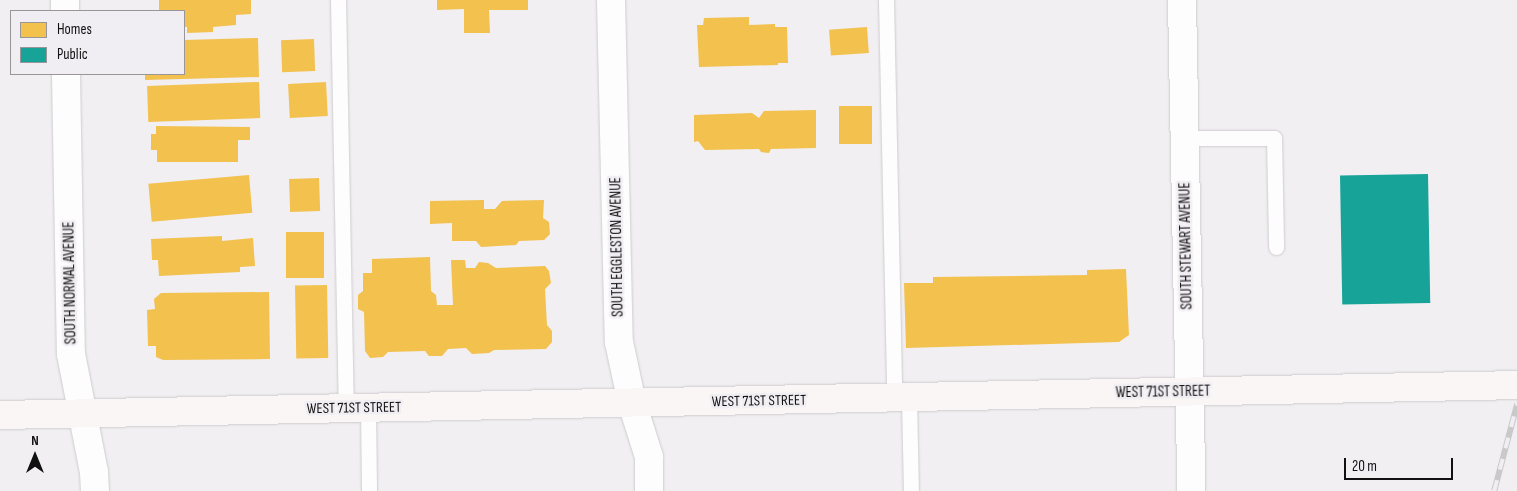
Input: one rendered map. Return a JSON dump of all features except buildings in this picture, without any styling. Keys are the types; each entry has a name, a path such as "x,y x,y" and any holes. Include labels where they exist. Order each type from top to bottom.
{"main road":[{"name":"WEST 71ST STREET","path":"0,414 1517,385"}],"street":[{"name":"SOUTH EGGLESTON AVENUE","path":"611,0 619,342 632,403 649,457 649,491"},
{"name":"SOUTH STEWART AVENUE","path":"1182,0 1191,491"},
{"name":"SOUTH NORMAL AVENUE","path":"66,75 71,354 94,472 95,491"}],"lane":[{"path":"338,0 357,408 369,491"},
{"path":"886,0 901,398 911,491"},
{"path":"1184,138 1274,138 1276,247"}],"railway":[{"path":"1494,491 1517,404"}]}
